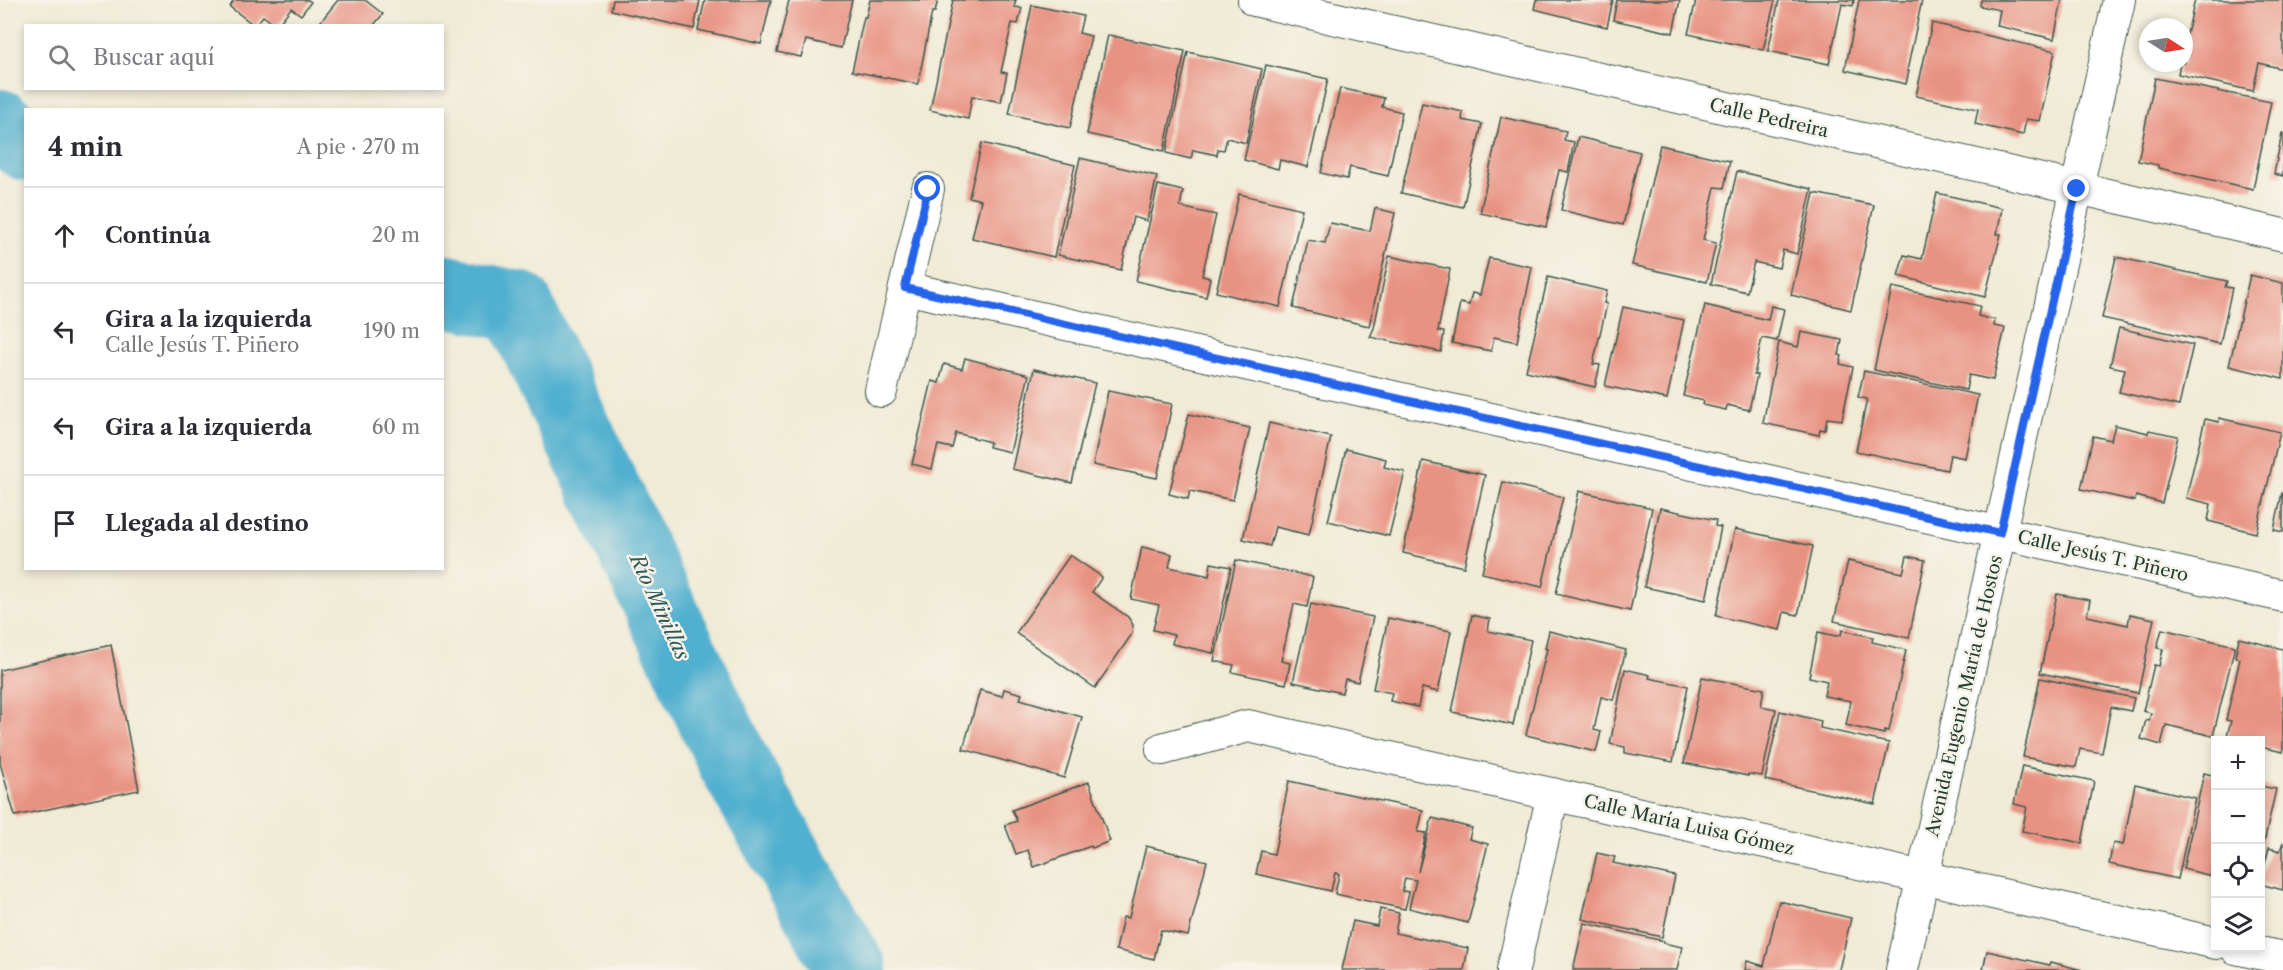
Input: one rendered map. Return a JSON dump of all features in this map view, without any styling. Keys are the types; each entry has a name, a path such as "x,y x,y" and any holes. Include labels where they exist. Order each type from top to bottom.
{"street":[{"name":"Calle Pedreira","path":"1254,0 2283,235"},
{"name":"Avenida Eugenio María de Hostos","path":"1902,970 2119,0"},
{"path":"881,391 928,189"},
{"name":"Calle Jesús T. Piñero","path":"905,288 2283,596"},
{"name":"Calle María Luisa Gómez","path":"1162,749 1248,726 2211,942"},
{"path":"1514,970 1553,794"},
{"path":"2255,952 2283,958"}],"building":[{"path":"234,0 308,0 311,2 301,15 291,8 279,24 274,24 263,16 257,24 252,24 230,7"},
{"path":"338,0 365,0 383,14 375,24 319,24"},
{"path":"613,0 700,0 694,29 611,10"},
{"path":"705,0 771,0 761,44 698,30"},
{"path":"789,0 852,0 841,48 806,40 801,57 777,52"},
{"path":"870,0 938,0 935,12 932,12 918,84 852,71"},
{"path":"953,0 1016,0 1014,7 1022,8 1018,24 1012,23 1001,72 1007,73 1001,102 972,96 968,119 930,110"},
{"path":"1536,0 1613,0 1607,27 1534,9"},
{"path":"1617,0 1680,0 1673,33 1613,20"},
{"path":"1696,0 1775,0 1763,50 1688,34"},
{"path":"1779,0 1854,0 1853,6 1842,4 1829,64 1768,51"},
{"path":"1859,0 1922,0 1906,84 1845,70"},
{"path":"1981,0 2062,0 2054,39 1997,26 2000,10 1980,6"},
{"path":"2195,0 2283,0 2283,69 2259,63 2253,91 2178,74 2178,72 2193,72 2193,18 2191,18"},
{"path":"1032,5 1083,16 1079,33 1091,36 1070,128 1009,114"},
{"path":"1932,23 2055,51 2040,121 2026,119 2023,135 1975,124 1978,109 1916,96"},
{"path":"1108,35 1185,51 1164,151 1087,134"},
{"path":"1188,52 1262,69 1246,143 1227,138 1224,150 1218,149 1217,155 1193,150 1191,159 1166,153"},
{"path":"1266,65 1328,79 1308,167 1280,160 1278,169 1244,160"},
{"path":"2155,78 2271,102 2253,189 2158,168 2158,165 2138,161"},
{"path":"1340,88 1384,98 1382,107 1402,112 1388,176 1350,167 1347,179 1321,173"},
{"path":"1422,103 1463,112 1462,120 1482,124 1463,207 1401,193"},
{"path":"1501,117 1566,131 1564,140 1574,142 1568,172 1559,170 1546,227 1480,213"},
{"path":"2283,133 2283,176 2274,174"},
{"path":"1578,137 1640,152 1623,225 1561,210"},
{"path":"982,143 1075,165 1054,257 972,238 981,200 969,197"},
{"path":"1660,145 1730,161 1724,188 1715,187 1703,240 1716,243 1707,282 1632,265"},
{"path":"1080,158 1157,176 1147,221 1133,217 1121,270 1058,255"},
{"path":"1737,171 1812,189 1797,254 1783,250 1779,268 1754,262 1747,292 1711,284"},
{"path":"1158,185 1183,191 1180,207 1216,215 1202,276 1210,278 1206,297 1136,281"},
{"path":"1814,193 1874,205 1851,310 1791,295"},
{"path":"1937,193 2002,208 1997,234 2001,234 1985,297 1898,276 1904,255 1922,259"},
{"path":"1239,194 1302,209 1280,307 1216,292"},
{"path":"1375,208 1395,213 1369,326 1293,308 1308,240 1325,243 1330,223 1370,231"},
{"path":"1389,256 1450,269 1438,331 1444,332 1441,352 1370,337 1374,328"},
{"path":"2116,257 2227,281 2225,287 2232,288 2220,344 2102,318"},
{"path":"1489,258 1532,267 1517,342 1494,337 1491,351 1452,343 1460,303 1469,305 1472,293 1480,295"},
{"path":"2250,275 2283,283 2283,379 2229,366"},
{"path":"1548,277 1607,291 1604,303 1607,304 1593,364 1600,365 1595,387 1526,371"},
{"path":"1892,287 1980,306 1978,316 1995,320 1994,326 2005,328 1993,380 1969,375 1966,390 1874,370"},
{"path":"1705,305 1768,320 1771,306 1784,309 1777,341 1762,338 1749,410 1727,405 1726,410 1703,405 1704,401 1683,396"},
{"path":"1623,307 1684,320 1667,399 1605,386"},
{"path":"2119,328 2193,345 2179,406 2119,392 2125,369 2110,366"},
{"path":"1801,332 1842,340 1840,364 1853,367 1842,420 1827,418 1825,430 1820,429 1819,435 1763,423 1779,342 1798,347"},
{"path":"965,358 1029,375 1010,452 989,447 990,442 956,433 952,448 938,445 932,469 912,464 932,381 939,383 944,364 962,369"},
{"path":"1034,369 1095,383 1072,483 1012,469"},
{"path":"1864,371 1978,395 1965,458 1950,455 1947,470 1856,451 1867,399 1858,397"},
{"path":"1108,391 1172,404 1157,478 1093,465"},
{"path":"1189,414 1250,428 1233,500 1190,491 1188,499 1169,494"},
{"path":"2219,418 2280,432 2256,533 2208,521 2211,504 2186,498 2205,419 2219,422"},
{"path":"1269,423 1331,437 1309,535 1275,527 1270,546 1243,539"},
{"path":"2115,425 2148,433 2149,430 2178,436 2162,503 2136,496 2135,501 2081,489 2093,436 2111,440"},
{"path":"1346,449 1386,459 1384,467 1405,472 1389,536 1328,521"},
{"path":"1423,461 1485,475 1464,567 1403,553"},
{"path":"1503,482 1563,497 1542,587 1482,573"},
{"path":"1579,491 1652,508 1630,611 1556,594"},
{"path":"2283,494 2283,532 2274,530"},
{"path":"1660,508 1716,520 1715,526 1721,527 1706,600 1644,587"},
{"path":"1735,529 1813,546 1798,615 1784,612 1780,630 1716,616"},
{"path":"1142,547 1172,554 1169,567 1209,576 1211,563 1231,567 1213,653 1172,644 1174,635 1153,630 1159,605 1131,599"},
{"path":"1070,555 1102,577 1092,592 1128,617 1133,625 1132,634 1095,688 1016,633"},
{"path":"1907,556 1925,560 1909,638 1834,621 1848,561 1903,573"},
{"path":"1236,560 1313,577 1307,607 1294,604 1281,661 1290,663 1286,684 1232,672 1234,665 1214,661"},
{"path":"2057,594 2090,600 2087,616 2128,625 2130,614 2154,619 2138,693 2040,673"},
{"path":"1311,604 1373,617 1358,682 1345,679 1342,693 1293,682"},
{"path":"1472,615 1490,619 1488,631 1531,640 1513,725 1452,712"},
{"path":"1388,618 1451,631 1438,692 1422,688 1418,707 1390,701 1392,693 1373,689"},
{"path":"2162,629 2235,646 2213,736 2166,725 2161,745 2141,739 2146,720 2149,721 2151,713 2143,711 2154,665 2159,666 2163,649 2157,648"},
{"path":"1842,630 1873,637 1872,642 1906,650 1889,731 1885,730 1884,734 1846,725 1851,701 1824,696 1827,681 1809,677 1818,632 1836,636 1841,635"},
{"path":"1549,631 1626,650 1613,700 1601,697 1594,730 1601,732 1596,752 1526,735 1547,649 1545,648"},
{"path":"2239,638 2283,649 2283,752 2265,748 2265,736 2227,736 2231,721 2226,720 2240,659 2235,657"},
{"path":"111,645 139,790 15,816 0,763 0,670"},
{"path":"1625,669 1650,675 1649,678 1688,686 1673,762 1625,753 1625,747 1610,744"},
{"path":"1702,677 1764,689 1761,706 1776,709 1762,776 1748,774 1748,776 1684,763"},
{"path":"2040,678 2134,698 2131,711 2111,707 2102,753 2080,749 2076,767 2023,757"},
{"path":"1004,689 1022,694 1020,699 1082,717 1064,778 963,749 980,690 1002,696"},
{"path":"1780,711 1821,721 1820,728 1889,743 1875,804 1765,780"},
{"path":"2022,766 2094,781 2082,843 2022,831 2027,807 2014,804"},
{"path":"2204,773 2211,775 2211,876 2183,869"},
{"path":"1289,781 1423,810 1418,832 1426,833 1418,872 1432,818 1472,828 1469,839 1488,844 1468,923 1409,908 1416,880 1405,878 1402,891 1409,892 1405,909 1335,894 1339,874 1335,873 1331,891 1256,874 1261,851 1274,854"},
{"path":"1089,782 1110,841 1034,867 1028,850 1016,854 1005,825 1017,821 1012,810"},
{"path":"2135,784 2195,798 2178,879 2109,864 2113,843 2123,845"},
{"path":"2265,787 2276,789 2265,838"},
{"path":"2283,842 2283,890 2265,885 2265,864 2269,848 2280,851"},
{"path":"1146,846 1207,861 1188,936 1161,930 1154,959 1116,950 1123,917 1129,918"},
{"path":"1597,853 1615,857 1613,863 1675,876 1662,937 1582,919"},
{"path":"1779,901 1851,918 1839,970 1745,970 1747,961 1764,966"},
{"path":"1380,909 1399,913 1395,933 1468,948 1464,970 1342,970 1353,921 1377,926"},
{"path":"1584,923 1682,947 1677,970 1573,970"},
{"path":"1987,951 2050,965 2051,962 2082,970 1983,970"}],"waterway":[{"name":"Río Minillas","path":"0,125 24,143"},
{"name":"Río Minillas","path":"444,290 518,307 735,765 851,970"}],"route":[{"path":"928,189 905,288 2000,533 2077,189"}]}
